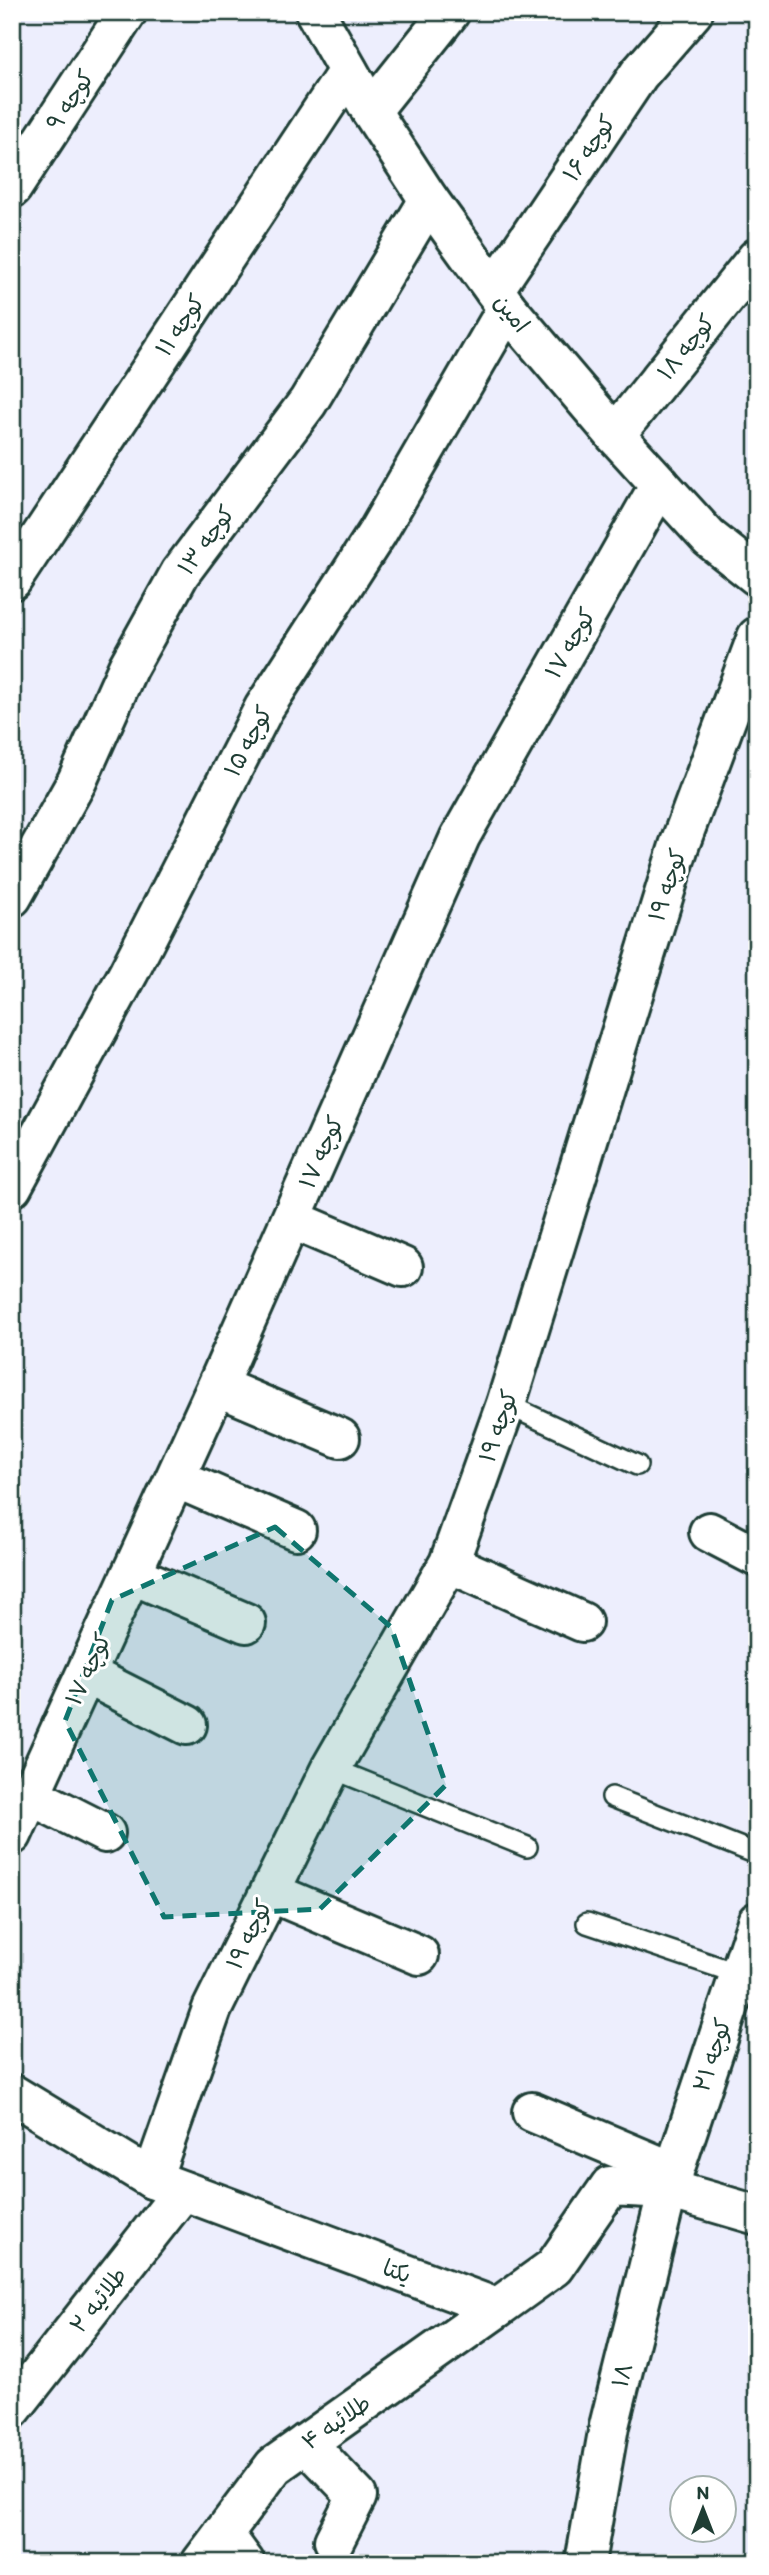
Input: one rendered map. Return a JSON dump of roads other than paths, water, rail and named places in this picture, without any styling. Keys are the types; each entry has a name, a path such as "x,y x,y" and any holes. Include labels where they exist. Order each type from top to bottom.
{"street":[{"name":"کوچه ۹","path":"12,188 127,12"},
{"name":"امین","path":"315,12 371,111 429,200 500,299 615,435 709,538 757,576"},
{"path":"371,111 450,12"},
{"name":"کوچه ۱۶","path":"500,299 639,74 693,12"},
{"name":"کوچه ۱۱","path":"12,580 348,71"},
{"name":"کوچه ۱۳","path":"12,897 77,781 128,667 180,573 308,402 429,200"},
{"name":"کوچه ۱۸","path":"615,435 757,258"},
{"name":"کوچه ۱۵","path":"12,1188 129,972 264,708 377,533 500,299"},
{"name":"کوچه ۱۷","path":"12,1835 176,1478 460,837 660,484"},
{"name":"کوچه ۱۹","path":"167,2185 212,2009 331,1768 449,1563 506,1404 679,846 757,637"},
{"path":"291,1219 403,1266"},
{"path":"217,1386 340,1438"},
{"path":"176,1478 296,1530"},
{"path":"709,1532 757,1557"},
{"path":"449,1563 582,1622"},
{"path":"131,1574 246,1623"},
{"path":"86,1674 187,1725"},
{"path":"30,1795 105,1833"},
{"path":"270,1892 419,1955"},
{"name":"کوچه ۲۱","path":"671,2181 757,1922"},
{"name":"یکتا","path":"12,2094 167,2185 497,2308"},
{"path":"532,2112 671,2181 757,2215"},
{"path":"497,2308 555,2267 610,2186 671,2181"},
{"name":"۱۸","path":"585,2563 609,2426 671,2181"},
{"name":"طلائیه ۲","path":"12,2409 167,2185"},
{"name":"طلائیه ۴","path":"201,2563 234,2548 274,2466 497,2308"},
{"path":"306,2444 357,2496 334,2541"}],"lane":[{"path":"506,1404 637,1465"},
{"path":"331,1768 527,1847"},
{"path":"612,1797 757,1854"},
{"path":"587,1923 739,1974"}]}
